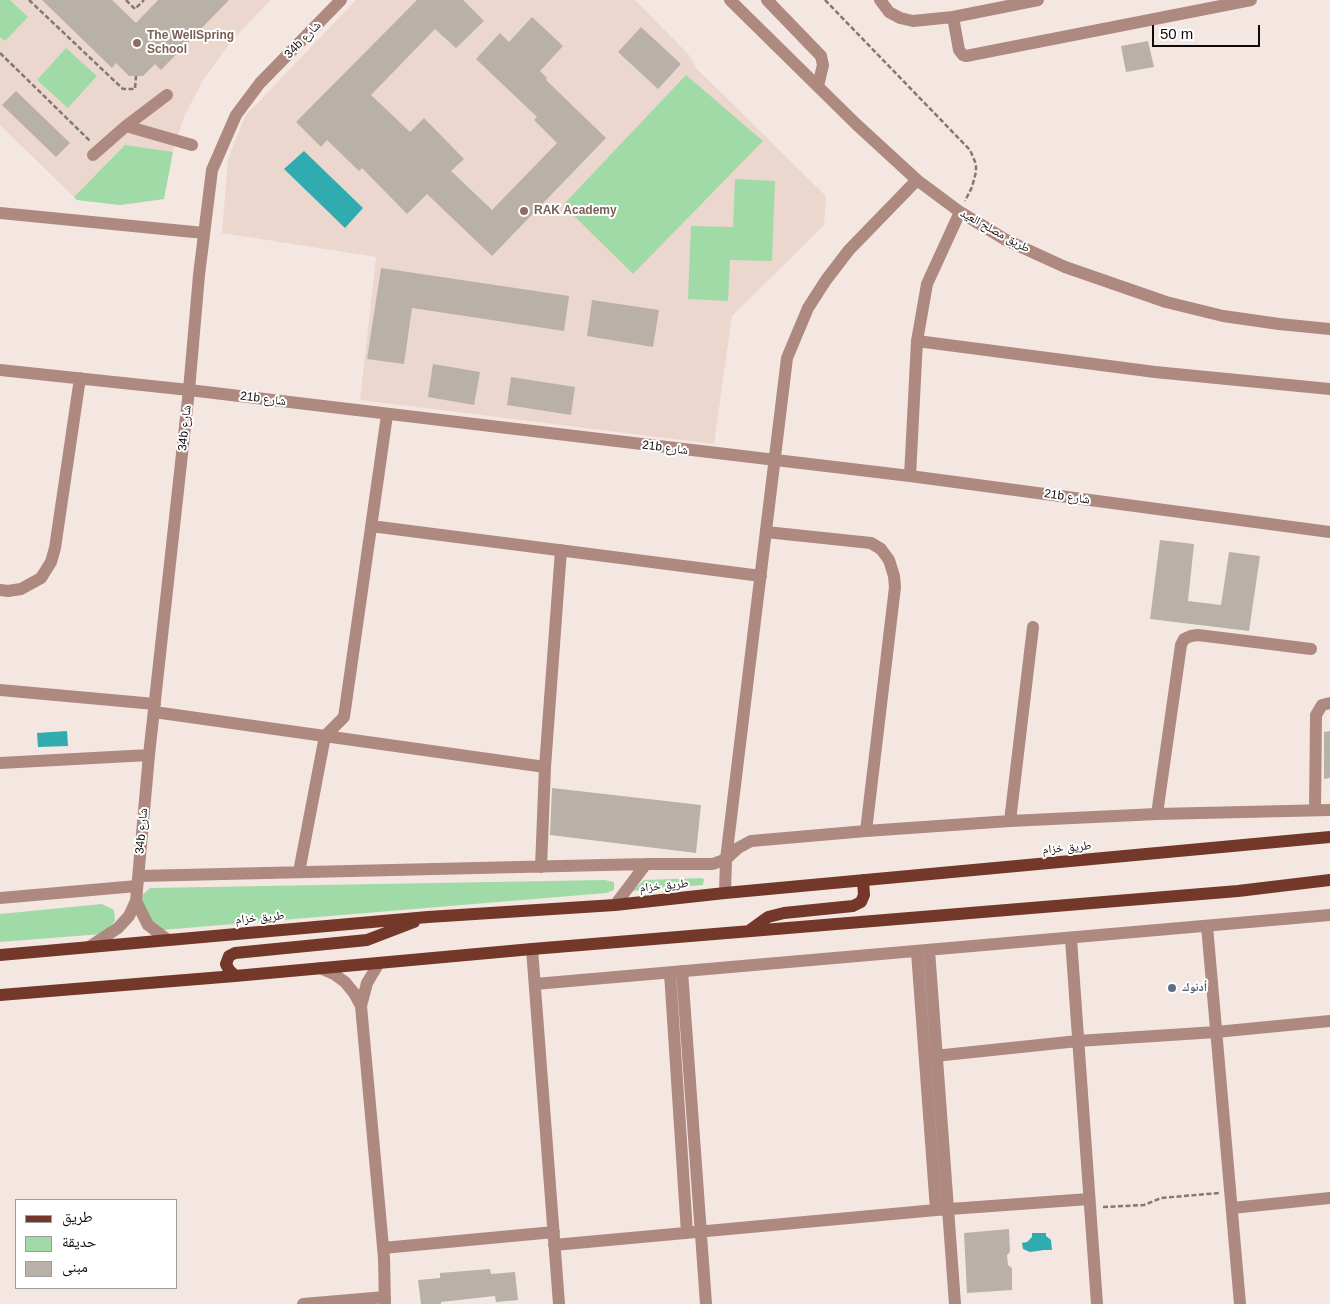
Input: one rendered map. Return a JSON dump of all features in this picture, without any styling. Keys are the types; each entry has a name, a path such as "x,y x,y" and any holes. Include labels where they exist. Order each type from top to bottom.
{"main road":[{"name":"طريق خزام","path":"0,955 428,917 615,905 725,893 1330,837"},
{"path":"748,931 768,917 854,906 861,902 864,895 863,880"},
{"path":"0,995 1228,891 1330,880"},
{"path":"235,976 226,964 229,956 235,953 367,940 428,917"}],"street":[{"name":"34b شارع","path":"89,947 118,928 129,916 136,901 149,755 189,390 199,275 212,170 236,115 260,83 341,0"},
{"name":"طريق مصلح العيد","path":"730,0 856,124 917,180 960,212 1006,240 1065,267 1166,302 1242,318 1330,329"},
{"path":"767,0 821,56 822,65 818,86"},
{"path":"880,0 889,12 900,18 925,21 1038,0"},
{"path":"953,16 959,50 966,56 1251,0"},
{"path":"96,152 167,94"},
{"path":"126,126 192,145"},
{"path":"725,893 726,859 787,358 808,308 826,280 849,250 917,180"},
{"path":"910,476 917,341 927,284 960,212"},
{"path":"0,213 204,233"},
{"path":"917,341 1155,372 1330,389"},
{"name":"21b شارع","path":"0,370 189,390 910,476 1330,532"},
{"path":"0,590 21,589 41,578 51,562 55,548 80,378"},
{"path":"299,872 325,736 344,717 387,414"},
{"path":"371,526 760,576"},
{"path":"766,532 871,543 881,549 889,560 895,586 866,831"},
{"path":"540,867 545,767 561,550"},
{"path":"1010,821 1033,627"},
{"path":"1157,814 1181,645 1184,639 1198,635 1311,649"},
{"path":"0,690 154,708 325,736 545,767"},
{"path":"1315,810 1316,715 1320,707 1330,703"},
{"path":"0,763 149,755"},
{"path":"0,898 138,881 299,872 713,864 726,859 738,848 751,842 866,831 1010,821 1157,814 1330,810"},
{"path":"615,905 646,864"},
{"path":"136,901 148,925 168,940"},
{"path":"535,984 1071,939 1330,915"},
{"path":"1207,926 1240,1304"},
{"path":"1071,939 1097,1304"},
{"path":"532,949 559,1304"},
{"path":"923,951 942,1210 954,1304"},
{"path":"304,1304 385,1301 384,1248 361,1006 367,983 379,963"},
{"path":"320,968 334,974 345,982 361,1006"},
{"path":"676,972 701,1231 706,1304"},
{"path":"676,972 687,1232"},
{"path":"931,1056 1078,1041 1216,1032 1330,1021"},
{"path":"1232,1208 1330,1198"},
{"path":"384,1248 687,1232 942,1210 1090,1203"}],"path":[{"path":"29,0 123,88 135,89 136,76"},
{"path":"126,0 135,9 144,0"},
{"path":"825,0 970,150 976,164 975,180 960,212"},
{"path":"0,53 96,152"},
{"path":"1090,1203 1144,1205 1161,1198 1230,1192"}],"shaded area":[{"path":"0,0 271,0 233,39 203,80 184,117 171,156 164,199 120,205 77,200 0,125"},
{"name":"RAK Academy","path":"356,0 635,0 690,56 697,69 826,196 824,225 732,316 714,444 360,400 376,257 222,233 228,159 245,116"}],"green space":[{"path":"0,0 10,0 28,17 5,41 0,37"},
{"path":"66,48 97,76 68,108 37,80"},
{"path":"686,75 763,141 633,274 563,205"},
{"path":"125,145 173,152 164,199 120,205 77,200 74,197"},
{"path":"735,179 775,181 772,261 730,260 728,301 688,299 691,226 733,227"},
{"path":"704,879 703,885 632,891 644,880"},
{"path":"605,880 614,882 614,890 606,893 150,931 140,897 150,888"},
{"path":"102,904 114,910 115,921 102,934 0,942 0,914"}],"water":[{"path":"304,151 363,208 345,228 284,169"},
{"path":"67,731 68,746 38,747 37,733"},
{"path":"1032,1233 1046,1233 1046,1236 1051,1240 1052,1250 1030,1252 1023,1249 1022,1243 1027,1242 1032,1237"}],"building":[{"name":"The WellSpring School","path":"42,0 112,0 136,23 158,0 229,0 161,70 155,64 143,76 129,76 116,63 112,68"},
{"path":"417,0 463,0 484,21 456,48 435,29 371,95 410,132 424,118 464,159 451,171 492,210 557,143 534,120 537,117 476,59 500,33 509,42 532,17 563,46 540,71 547,78 546,80 606,138 492,256 427,194 407,214 362,168 359,171 327,140 321,147 296,122"},
{"path":"641,27 681,64 658,89 618,52"},
{"path":"1148,41 1154,67 1126,72 1121,46"},
{"path":"16,91 70,143 56,157 2,105"},
{"path":"381,268 569,296 564,331 412,308 404,364 367,359"},
{"path":"592,300 659,310 653,347 587,336"},
{"path":"433,364 480,372 474,405 428,397"},
{"path":"511,377 575,387 571,415 507,405"},
{"path":"1160,540 1194,544 1188,601 1221,605 1229,552 1260,556 1249,631 1150,619"},
{"path":"1330,731 1330,778 1324,779 1324,732"},
{"path":"552,788 701,805 696,853 550,835"},
{"path":"1009,1229 1010,1252 1007,1255 1008,1265 1012,1268 1012,1290 967,1293 964,1233"},
{"path":"490,1269 491,1274 515,1272 518,1300 496,1302 495,1296 441,1302 441,1304 421,1304 418,1280 440,1278 440,1273"}],"place":[{"name":"The WellSpring School","path":"137,43"},
{"name":"RAK Academy","path":"524,211"},
{"name":"أدنوك","path":"1172,988"}]}
